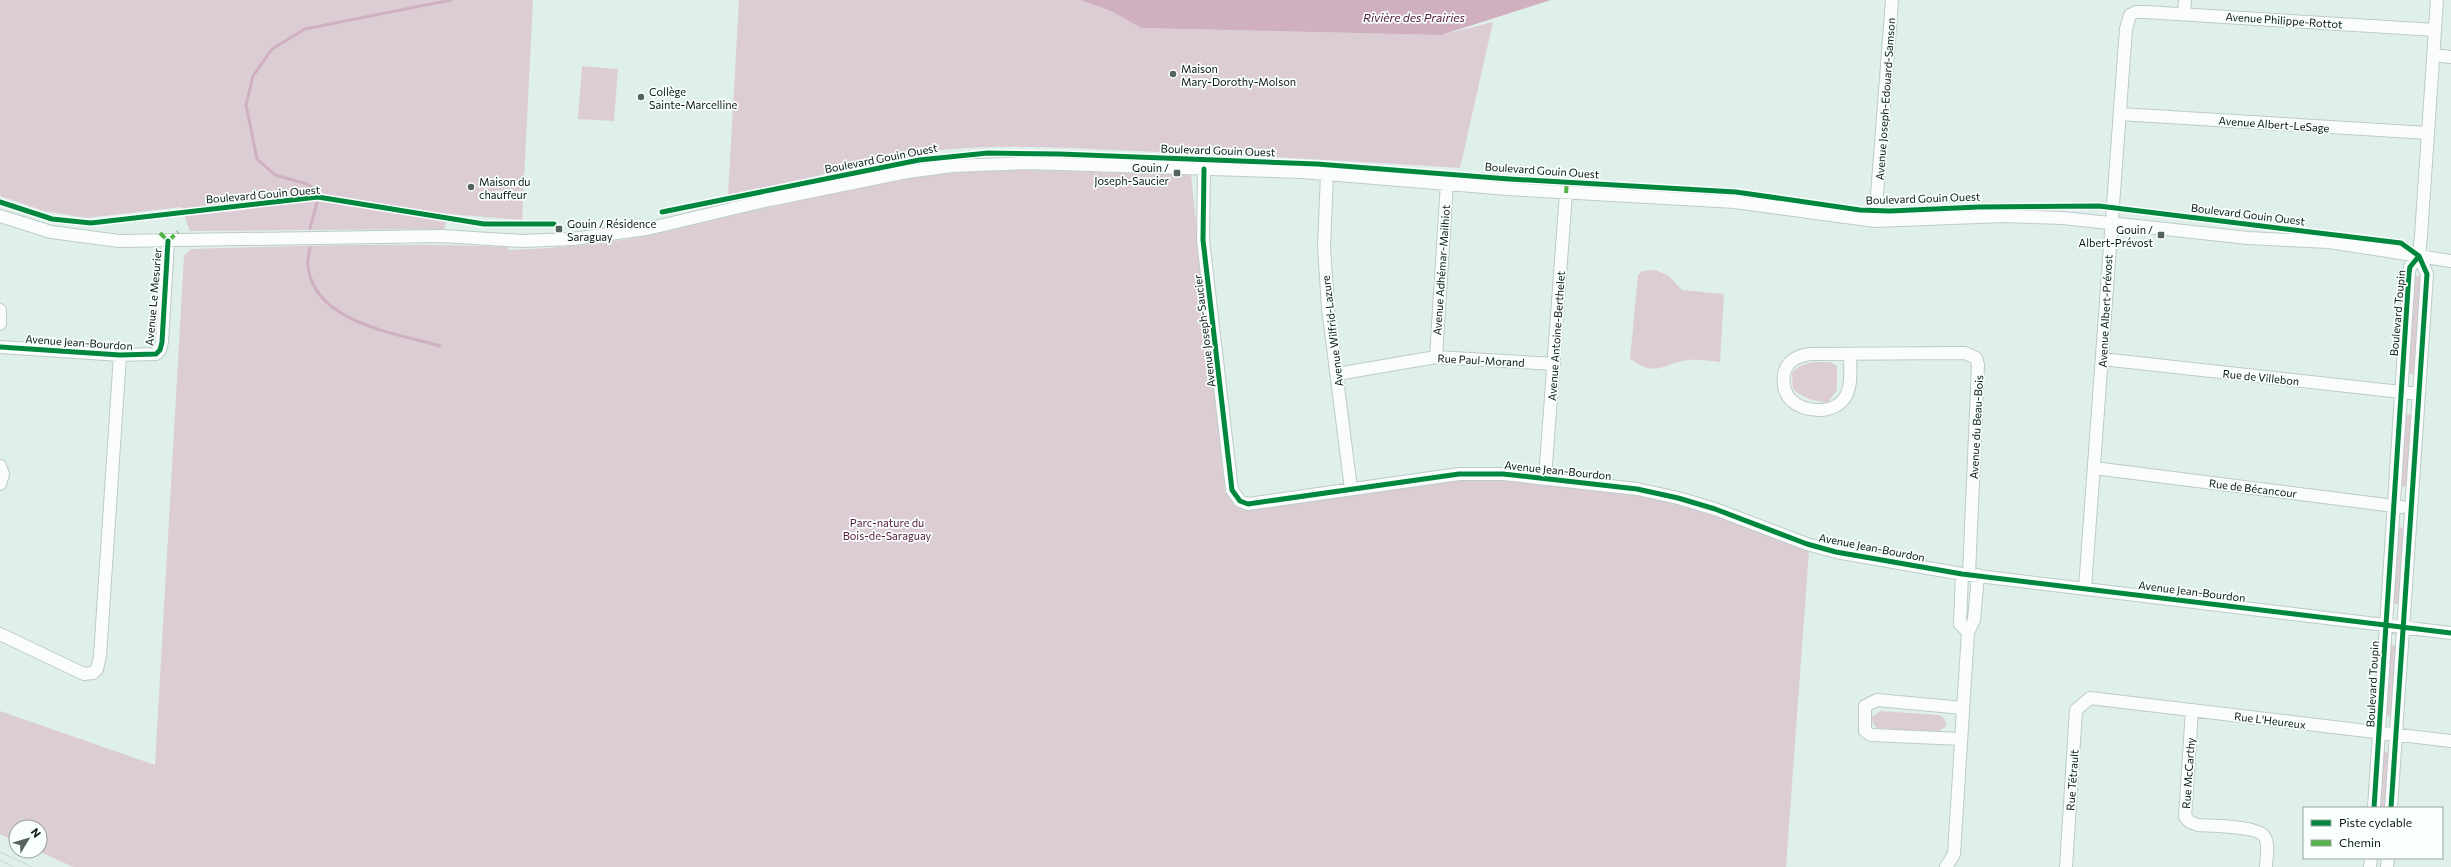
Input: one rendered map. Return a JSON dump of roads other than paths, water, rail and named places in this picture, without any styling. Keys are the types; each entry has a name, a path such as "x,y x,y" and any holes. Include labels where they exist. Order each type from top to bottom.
{"street":[{"name":"Avenue Joseph-Edouard-Samson","path":"1875,221 1892,0"},
{"path":"2184,14 2185,0"},
{"name":"Boulevard Toupin","path":"2391,807 2427,274 2419,256 2437,0"},
{"name":"Avenue Philippe-Rottot","path":"2133,13 2184,14 2435,30"},
{"name":"Avenue Albert-Prévost","path":"2085,588 2127,23 2133,13"},
{"path":"2433,55 2451,57"},
{"name":"Avenue Albert-LeSage","path":"2120,114 2428,133"},
{"name":"Boulevard Gouin Ouest","path":"0,216 42,230 85,238 119,241 441,236 522,241 572,239 646,229 867,179 941,167 1029,163 1327,174 1566,193 1735,202 1875,221 2003,216 2112,222 2248,238 2329,242 2451,261"},
{"name":"Avenue Joseph-Saucier","path":"1204,169 1203,240 1232,490"},
{"name":"Avenue Wilfrid-Lazure","path":"1327,174 1324,247 1328,308 1351,488"},
{"name":"Avenue Adhémar-Mailhiot","path":"1436,357 1447,183"},
{"name":"Avenue Antoine-Berthelet","path":"1545,478 1566,193"},
{"name":"Avenue Le Mesurier","path":"156,354 160,350 162,342 168,241"},
{"name":"Boulevard Toupin","path":"2374,807 2395,506 2409,273 2410,267 2419,256"},
{"path":"0,310 0,324"},
{"name":"Avenue Jean-Bourdon","path":"0,347 120,355 156,354"},
{"name":"Avenue du Beau-Bois","path":"1850,354 1847,394 1835,407 1823,410 1808,408 1790,399 1785,390 1783,378 1786,366 1798,357 1810,354 1965,353 1976,358 1978,365 1970,574 1960,624 1968,632 1954,854 1946,867"},
{"path":"0,634 80,672 87,674 95,672 100,656 120,355"},
{"name":"Rue Paul-Morand","path":"1337,374 1436,357 1554,364"},
{"name":"Rue de Villebon","path":"2102,359 2419,394"},
{"path":"0,466 3,474 0,484"},
{"name":"Rue de Bécancour","path":"2094,468 2412,508"},
{"name":"Avenue Jean-Bourdon","path":"1232,490 1240,501 1248,504 1351,488 1459,474 1503,474 1545,478 1637,489 1678,498 1715,509 1807,544 1836,552 1970,574 2451,633"},
{"name":"Rue L'Heureux","path":"2090,698 2451,741"},
{"name":"Rue Tétrault","path":"2066,867 2076,710 2090,698"},
{"path":"1961,739 1871,735 1865,731 1864,706 1877,700 1963,708"},
{"name":"Rue McCarthy","path":"2192,710 2185,817 2190,822 2198,825 2255,831 2264,836 2267,846 2266,867"}],"water":[{"name":"Rivière des Prairies","path":"1080,0 1551,0 1441,35 1141,28 1111,11"}],"waterway":[{"path":"317,191 307,184 275,175 257,159 246,105 253,76 272,49 305,29 451,0"},
{"path":"310,228 317,203"},
{"path":"310,248 308,267 314,286 325,301 341,313 360,323 440,346"}],"tram line":[{"path":"0,852 32,867"},
{"path":"0,860 14,867"}],"place":[{"name":"Maison Mary-Dorothy-Molson","path":"1173,74"},
{"name":"Collège Sainte-Marcelline","path":"641,97"},
{"name":"Gouin / Joseph-Saucier","path":"1177,173"},
{"name":"Maison du chauffeur","path":"471,187"},
{"name":"Gouin / Résidence Saraguay","path":"559,229"},
{"name":"Gouin / Albert-Prévost","path":"2161,235"}],"park label":[{"name":"Parc-nature du Bois-de-Saraguay","path":"887,528"}]}
